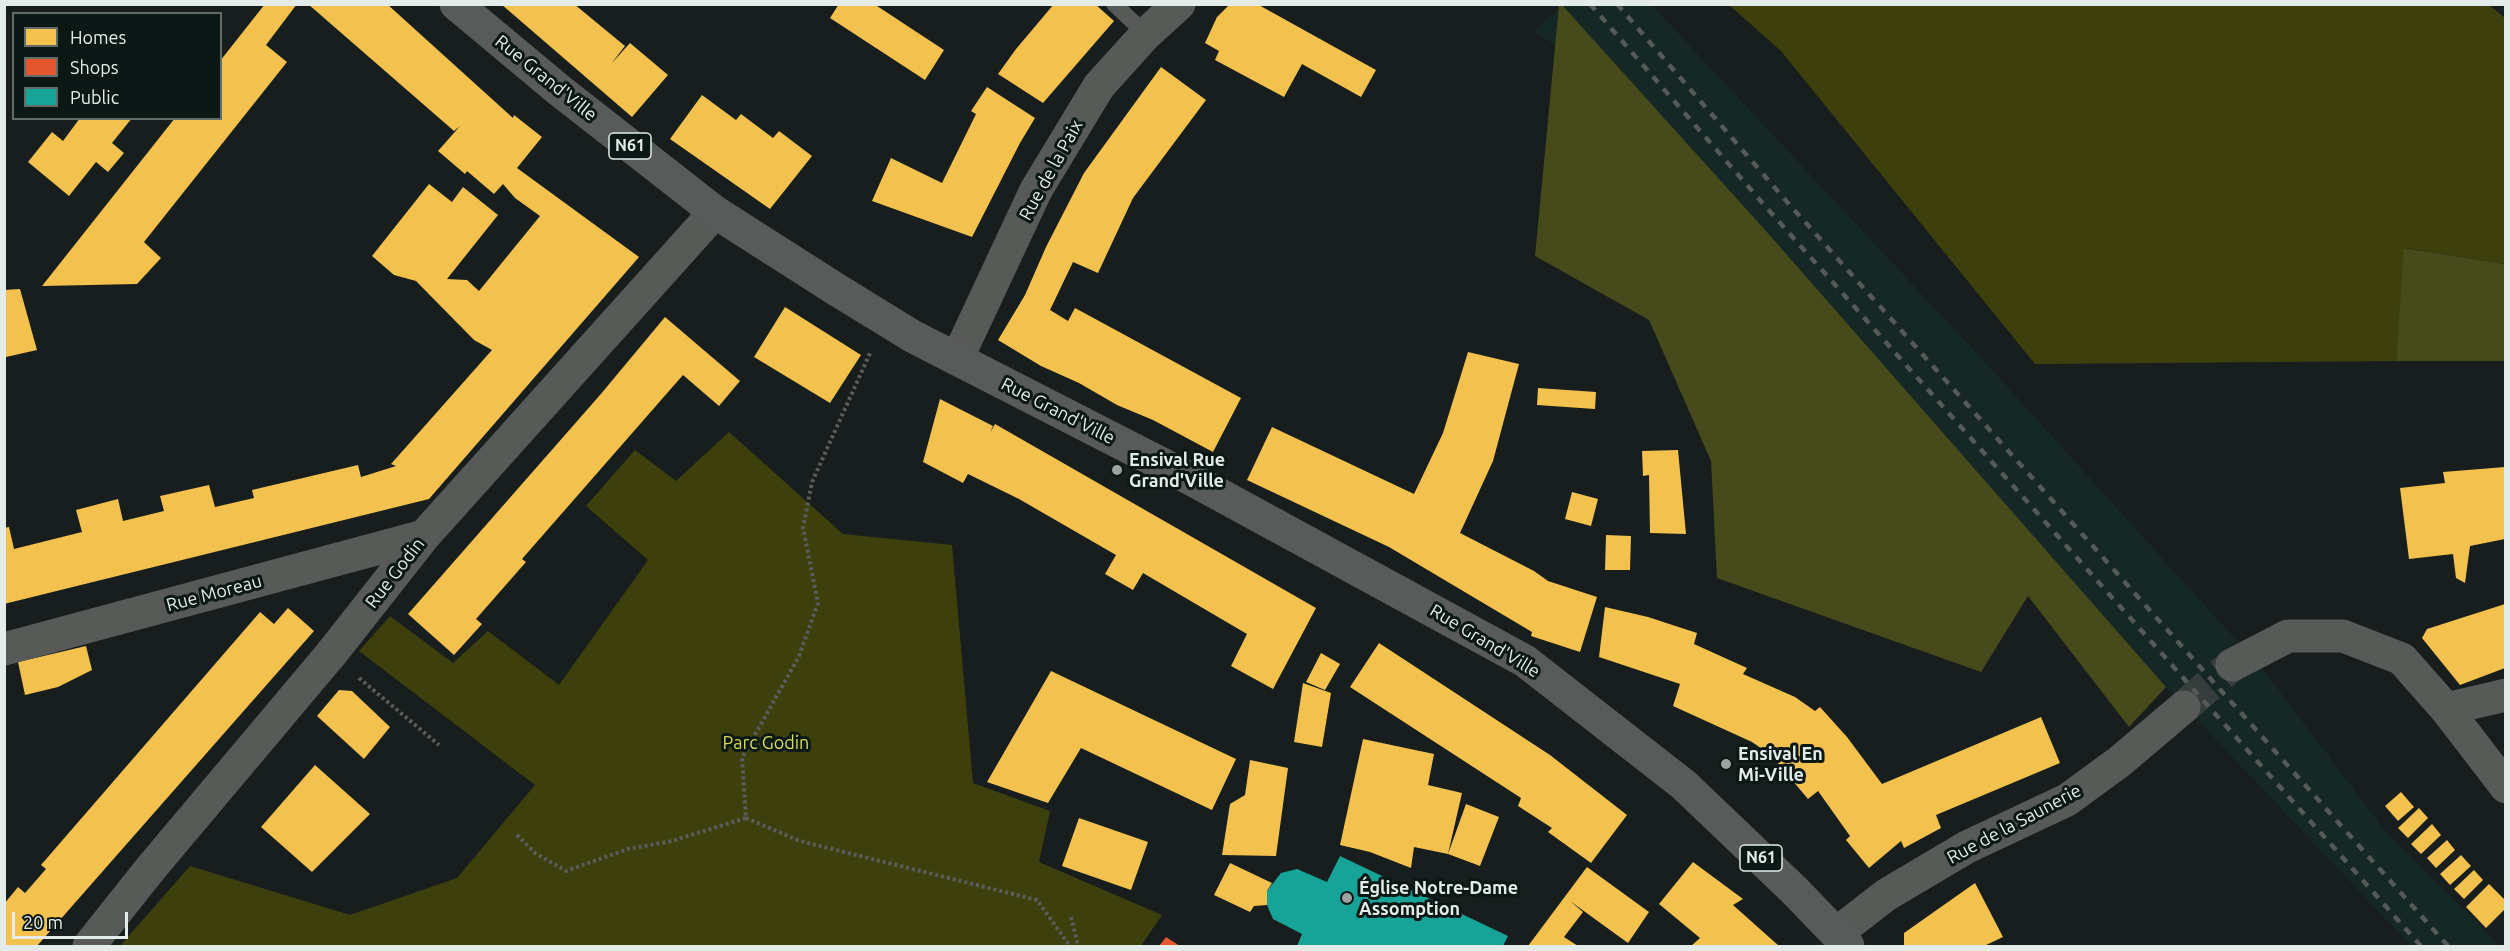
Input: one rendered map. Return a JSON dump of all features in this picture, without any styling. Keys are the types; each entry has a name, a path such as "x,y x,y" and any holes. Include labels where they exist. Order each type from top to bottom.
{"main road":[{"name":"Rue Grand'Ville","path":"456,4 559,90 715,212 912,336 1191,479 1525,661 1684,784 1843,940"}],"street":[{"name":"Rue de la Paix","path":"957,359 1036,190 1099,86 1146,34 1179,4"},
{"name":"Rue Godin","path":"89,946 151,867 331,654 424,536 715,212"},
{"name":"Rue Moreau","path":"4,649 424,536"},
{"path":"2232,665 2288,636 2343,636 2402,659 2446,709 2505,788"},
{"path":"2446,709 2505,694"},
{"name":"Rue de la Saunerie","path":"1843,940 1886,895 1966,847 2067,800 2119,762 2184,707"}],"lane":[{"path":"1114,4 1146,34"}],"path":[{"path":"746,818 742,758 799,656 818,603 803,528 812,482 871,350 896,366 912,336"},
{"path":"331,654 439,745"},
{"path":"517,835 536,853 566,871 628,849 672,841 746,818 800,841 1037,900 1070,946"},
{"path":"1071,917 1078,946"}],"shaded area":[{"path":"1564,5 1652,5 1987,364 2266,673 2383,828 2501,946 2411,946 2166,687 1766,231 1653,106 1533,31"}],"green space":[{"path":"1559,5 1562,5 1766,231 2166,687 2129,727 2028,596 1981,672 1717,578 1711,461 1649,320 1535,256"},
{"path":"1729,5 2489,5 2505,18 2505,264 2405,248 2396,361 2035,364 1781,51"},
{"path":"2404,248 2505,264 2505,361 2396,361"},
{"name":"Parc Godin","path":"729,432 843,534 952,545 973,783 1050,811 1039,862 1162,915 1141,946 120,946 190,866 350,915 457,878 535,785 359,651 390,616 453,663 488,631 559,685 648,560 586,506 635,450 676,481"}],"building: Homes":[{"path":"265,4 297,4 266,45 287,62 144,242 161,258 137,284 42,286 173,120 222,120 222,58"},
{"path":"308,4 387,4 513,118 514,115 542,137 517,168 639,257 429,499 4,604 4,528 9,527 14,549 82,532 76,510 118,499 123,521 164,511 160,496 209,485 215,507 254,498 252,490 358,465 361,477 396,466 391,464 492,350 474,340 416,281 394,275 372,256 429,184 452,202 463,187 498,215 447,279 467,280 479,291 540,216 515,198 503,184 494,194 438,151 460,126 454,131"},
{"path":"501,4 574,4 625,46 611,64 630,43 668,75 632,117"},
{"path":"839,4 874,4 944,50 925,80 830,18"},
{"path":"1054,4 1095,4 1114,21 1043,103 998,74"},
{"path":"1230,4 1257,4 1376,70 1361,97 1302,64 1284,97 1215,60 1219,51 1205,43 1217,17"},
{"path":"1161,67 1206,100 1133,198 1098,273 1073,262 1050,310 1068,321 1075,308 1241,398 1213,452 1041,366 998,340 1025,295 1046,247 1084,173"},
{"path":"987,87 1035,118 972,237 872,201 891,158 942,183 976,114 971,111"},
{"path":"702,95 736,120 741,114 773,138 779,131 812,156 770,209 670,139"},
{"path":"79,120 130,120 112,143 124,153 108,172 96,162 69,196 28,162 52,132 63,141"},
{"path":"20,289 37,350 6,357 4,290"},
{"path":"785,307 861,355 830,403 754,357"},
{"path":"665,317 740,381 719,406 683,375 522,559 526,562 476,619 482,624 454,655 408,614 600,395"},
{"path":"1468,352 1519,364 1493,461 1460,533 1534,571 1548,581 1597,597 1580,652 1531,636 1532,632 1389,547 1247,480 1272,427 1414,494 1443,433"},
{"path":"1538,388 1596,392 1595,409 1537,405"},
{"path":"940,399 993,426 990,433 995,424 1316,608 1273,689 1231,666 1247,634 1143,573 1133,590 1105,574 1116,555 1019,499 968,474 963,483 923,462"},
{"path":"1678,450 1686,534 1650,533 1649,475 1643,476 1642,451"},
{"path":"2505,467 2505,539 2470,546 2465,583 2456,578 2453,554 2409,559 2400,488 2445,483 2443,472"},
{"path":"1572,492 1598,499 1591,526 1565,519"},
{"path":"1606,535 1631,536 1630,570 1605,570"},
{"path":"2505,604 2505,668 2460,685 2422,638 2427,629"},
{"path":"1605,607 1648,617 1697,633 1694,644 1747,668 1743,674 1795,697 1815,711 1820,707 1847,737 1882,784 2041,717 2060,763 1936,815 1941,828 1904,848 1901,841 1869,868 1846,840 1850,836 1818,791 1808,799 1771,755 1752,742 1673,706 1680,684 1599,657"},
{"path":"288,608 314,631 37,946 4,946 4,904 18,887 25,893 46,869 41,865 260,612 274,624"},
{"path":"1379,643 1550,755 1627,815 1591,863 1548,832 1552,828 1518,806 1521,798 1350,687"},
{"path":"86,646 92,670 58,687 25,695 18,662"},
{"path":"1321,653 1340,664 1325,690 1306,682"},
{"path":"1051,671 1236,759 1212,810 1081,748 1048,803 987,782"},
{"path":"1303,683 1331,693 1322,747 1294,742"},
{"path":"339,690 352,691 390,727 364,759 317,716"},
{"path":"1363,739 1434,754 1428,785 1462,793 1448,854 1414,847 1411,868 1370,852 1340,845"},
{"path":"1250,760 1288,768 1276,856 1222,855 1230,804 1245,795"},
{"path":"315,765 370,814 312,872 261,827"},
{"path":"2401,792 2414,807 2398,821 2385,806"},
{"path":"1466,804 1499,817 1480,866 1448,854"},
{"path":"2419,808 2428,818 2408,838 2398,828"},
{"path":"1079,818 1148,842 1131,890 1062,866"},
{"path":"2432,824 2441,835 2421,854 2411,844"},
{"path":"2447,840 2455,850 2436,868 2427,858"},
{"path":"2461,855 2471,866 2450,885 2440,874"},
{"path":"1693,862 1743,899 1733,905 1779,946 1691,946 1700,938 1659,904"},
{"path":"1230,863 1272,883 1267,891 1267,905 1254,906 1250,912 1214,895"},
{"path":"1587,867 1649,912 1628,943 1570,901 1583,912 1564,937 1578,946 1528,946"},
{"path":"2474,870 2483,880 2464,899 2454,889"},
{"path":"1975,883 2003,937 1984,946 1904,946 1904,933"},
{"path":"2489,884 2505,900 2505,909 2486,928 2466,907"}],"building: Shops":[{"path":"1166,937 1180,946 1159,946"}],"building: Public":[{"name":"Église Notre-Dame Assomption","path":"1340,856 1508,936 1503,946 1297,946 1302,934 1273,919 1267,905 1267,891 1281,873 1297,869 1327,882"}],"tunnel":[{"path":"2184,707 2232,665"}],"railway":[{"path":"1590,4 1766,207 2421,946"},
{"path":"1617,4 1781,195 2448,946"}],"place":[{"name":"Ensival Rue Grand'Ville","path":"1117,470"},
{"name":"Ensival En Mi-Ville","path":"1726,764"},
{"name":"Église Notre-Dame Assomption","path":"1347,898"}]}
